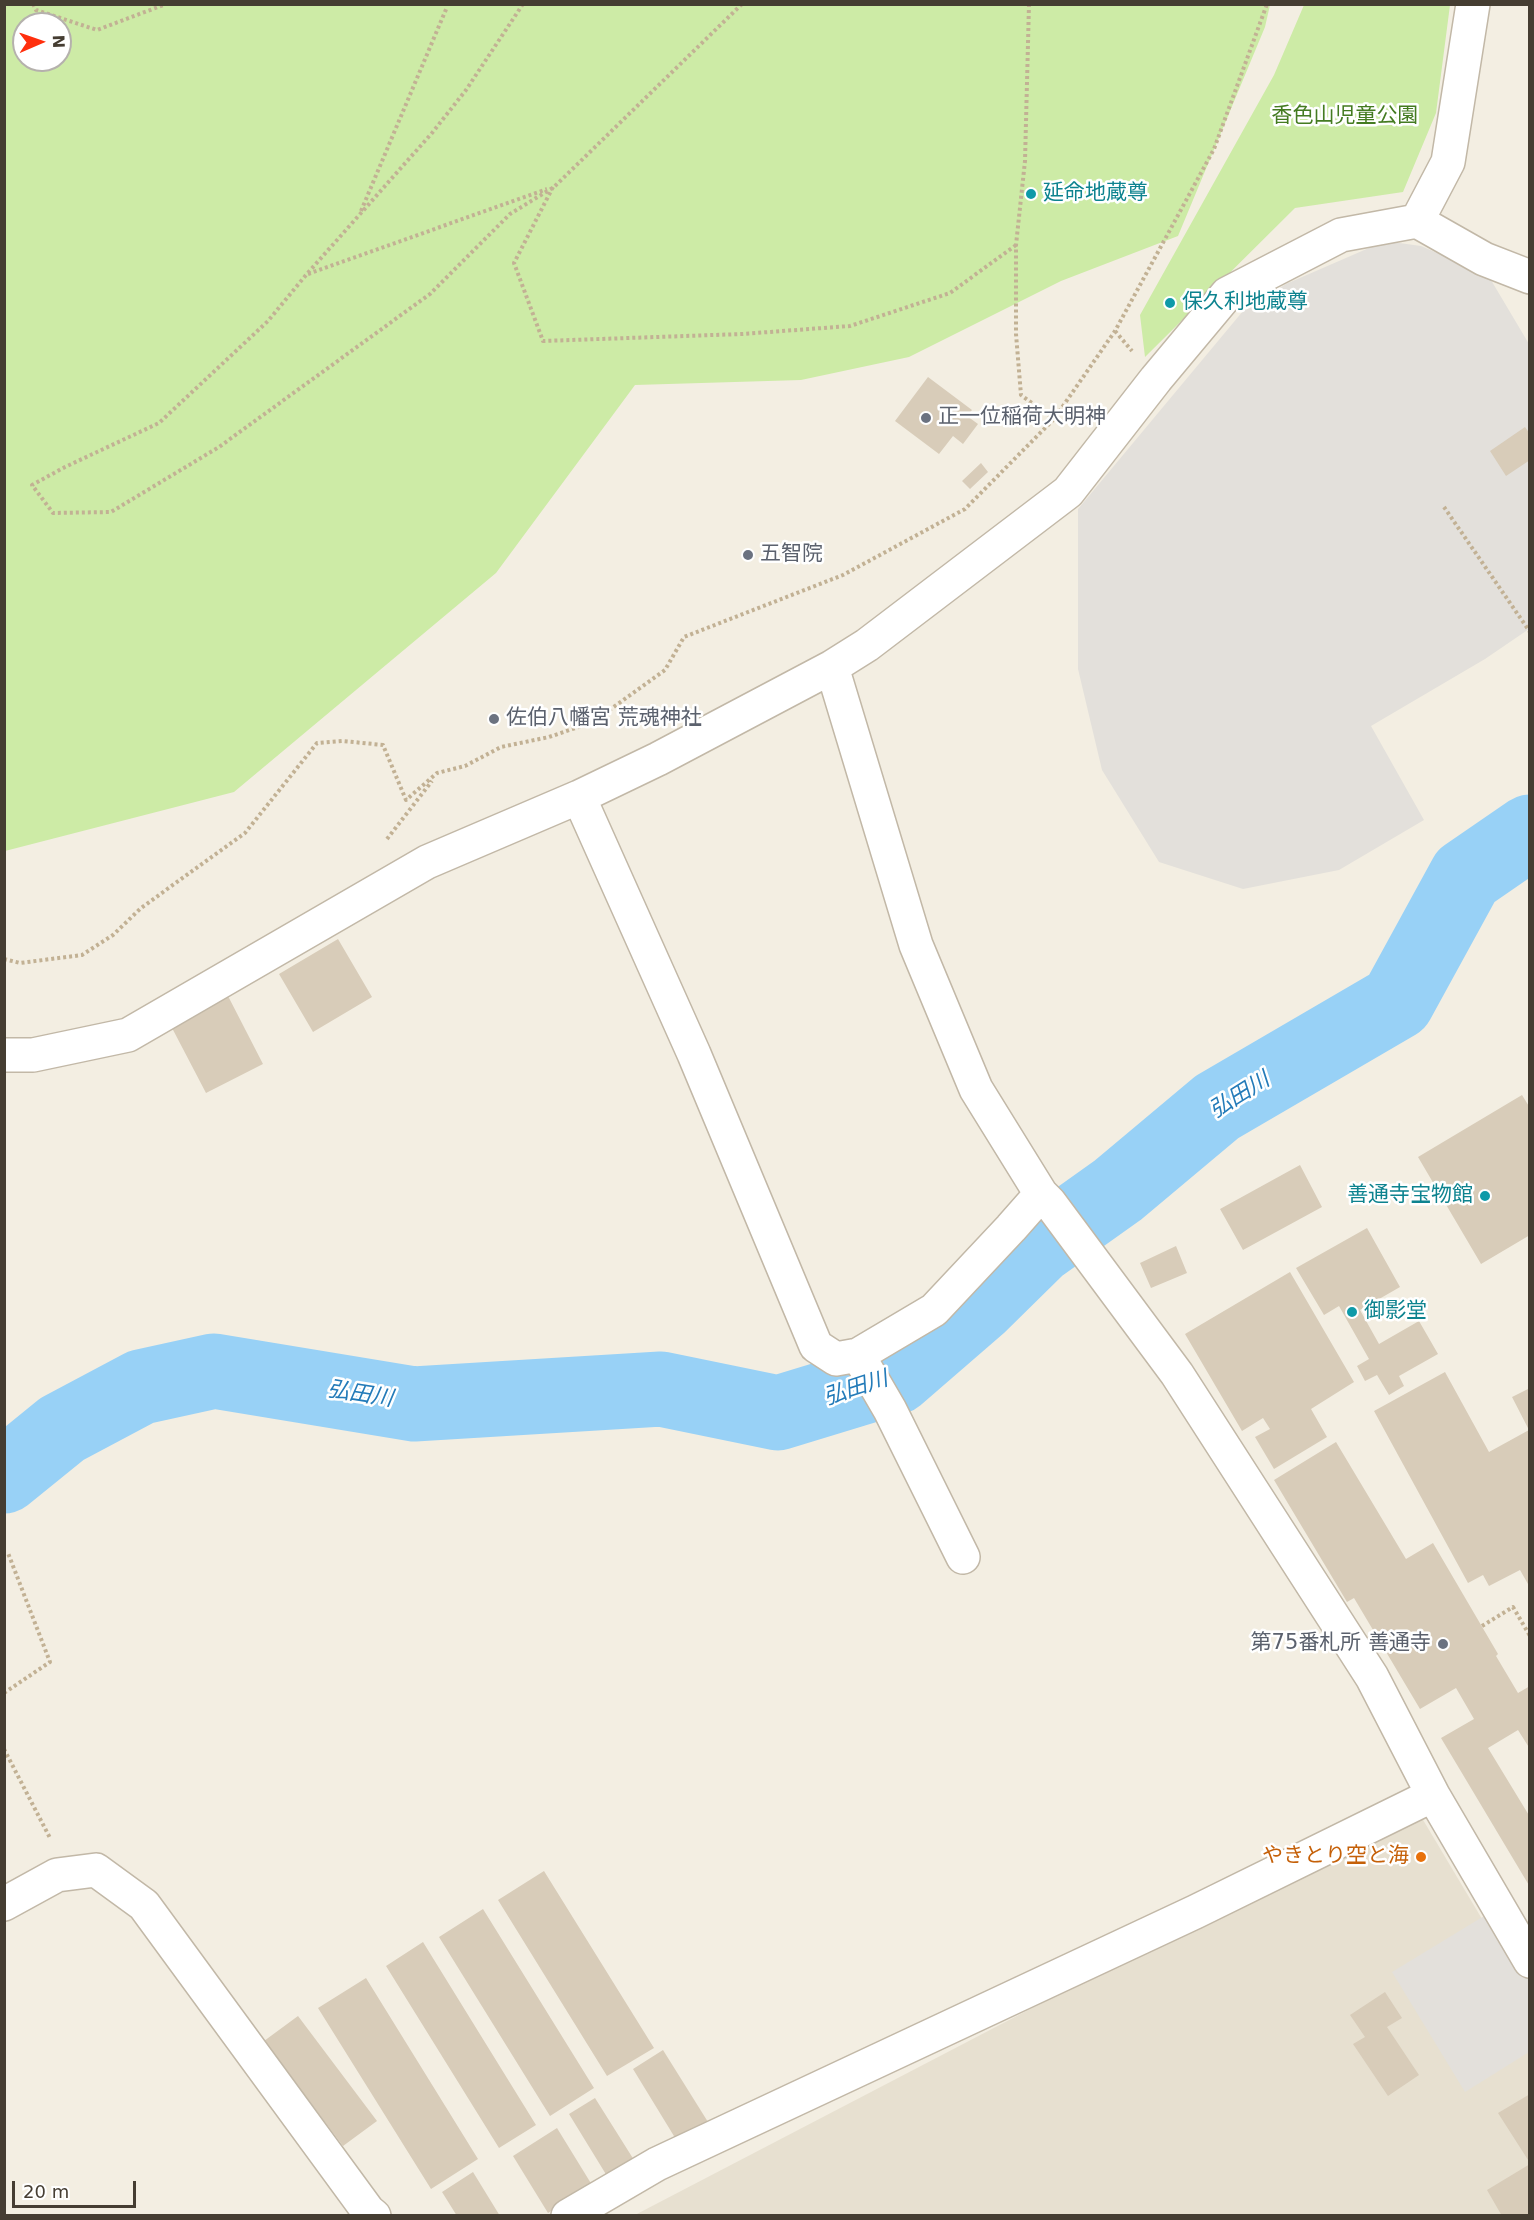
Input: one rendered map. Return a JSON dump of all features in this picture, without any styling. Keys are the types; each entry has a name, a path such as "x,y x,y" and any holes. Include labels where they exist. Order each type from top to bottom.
{"street":[{"path":"1417,221 1448,162 1473,4"},
{"path":"4,1055 33,1055 128,1035 427,862 579,797 658,759 832,667 867,645 1068,492 1156,379 1227,294 1341,235 1417,221 1484,259 1530,277"},
{"path":"832,667 916,945 976,1089 1045,1198 1177,1374 1372,1677 1433,1795 1530,1961"},
{"path":"579,797 694,1054 816,1346 836,1359 858,1355 934,1310 1011,1228 1045,1198"},
{"path":"858,1355 890,1410 963,1557"},
{"path":"568,2216 657,2164 1195,1912 1433,1795"},
{"path":"4,1904 57,1875 96,1870 144,1905 368,2214"}],"path":[{"path":"33,4 36,10 97,30 166,4"},
{"path":"523,4 466,90 432,133 268,321 159,423 32,485 53,513 111,512 219,447 430,294 510,214 554,187 742,4"},
{"path":"1029,4 1025,161 1016,245 1016,334 1021,395 1054,419"},
{"path":"4,959 20,963 82,955 113,935 141,908 245,833 317,743 343,741 383,745 406,800 437,773 465,766 501,747 549,737 593,722 665,670 684,637 843,574 965,509 1054,419 1114,331 1214,149 1267,4"},
{"path":"360,215 447,7"},
{"path":"306,275 554,187"},
{"path":"554,187 514,263 543,341 742,334 850,326 950,293 1016,245"},
{"path":"1444,507 1530,632"},
{"path":"4,1693 50,1662 8,1553"},
{"path":"1482,1626 1513,1607 1530,1636"},
{"path":"4,1749 68,1874"}],"shaded area":[{"path":"1385,241 1421,246 1488,275 1529,344 1529,629 1485,659 1371,726 1424,820 1339,870 1243,889 1159,862 1102,770 1078,669 1078,509 1243,311 1286,284"},
{"path":"1416,1808 1529,1998 1529,2215 633,2216"},
{"path":"1489,1913 1529,1980 1529,2052 1465,2092 1392,1972"}],"green space":[{"path":"5,4 1270,4 1265,27 1178,236 1061,281 909,357 801,380 635,385 496,573 234,792 5,851"},
{"name":"香色山児童公園","path":"1304,5 1450,5 1436,113 1403,192 1295,208 1145,357 1140,315 1274,75"}],"building":[{"path":"928,377 972,410 967,416 978,424 963,444 953,436 939,454 895,421"},
{"path":"1525,427 1530,434 1530,460 1506,476 1490,451"},
{"path":"981,463 988,472 970,489 962,481"},
{"path":"338,939 372,997 313,1032 279,974"},
{"path":"228,996 263,1064 206,1093 171,1026"},
{"name":"善通寺宝物館","path":"1522,1095 1530,1108 1530,1235 1481,1264 1418,1157"},
{"path":"1300,1165 1322,1207 1243,1250 1220,1209"},
{"name":"御影堂","path":"1367,1228 1400,1287 1360,1310 1379,1344 1419,1321 1438,1354 1399,1376 1404,1386 1389,1395 1377,1375 1365,1381 1357,1366 1369,1359 1339,1306 1324,1315 1296,1268"},
{"path":"1176,1246 1187,1273 1151,1288 1140,1263"},
{"path":"1290,1272 1354,1382 1311,1409 1327,1437 1274,1469 1255,1437 1270,1429 1263,1418 1242,1431 1185,1334"},
{"path":"1445,1372 1489,1452 1529,1430 1512,1397 1530,1388 1530,1583 1528,1584 1520,1570 1489,1586 1483,1575 1468,1583 1374,1411"},
{"path":"1336,1442 1406,1559 1433,1543 1498,1654 1496,1656 1518,1693 1530,1686 1530,1749 1518,1730 1488,1748 1530,1817 1530,1887 1441,1738 1474,1719 1456,1688 1420,1709 1354,1598 1347,1602 1274,1480"},
{"path":"544,1871 654,2048 607,2076 498,1900"},
{"path":"483,1909 594,2088 550,2116 439,1937"},
{"path":"423,1942 536,2125 499,2148 386,1966"},
{"path":"366,1978 478,2159 431,2189 318,2008"},
{"path":"1385,1992 1402,2018 1387,2027 1419,2075 1388,2096 1353,2044 1365,2037 1350,2015"},
{"path":"298,2016 377,2121 343,2146 264,2041"},
{"path":"663,2050 708,2122 677,2141 633,2069"},
{"path":"1530,2094 1530,2163 1498,2113"},
{"path":"595,2098 634,2160 607,2176 569,2114"},
{"path":"557,2128 592,2185 548,2213 513,2156"},
{"path":"1530,2164 1530,2216 1502,2216 1487,2190"},
{"path":"473,2172 500,2216 457,2216 442,2192"}],"waterway":[{"name":"弘田川","path":"4,1476 62,1429 141,1387 214,1371 414,1404 661,1389 778,1413 896,1377 978,1306 1038,1247 1118,1190 1217,1107 1397,1002 1466,876 1530,832"}],"place":[{"name":"延命地蔵尊","path":"1031,194"},
{"name":"保久利地蔵尊","path":"1170,303"},
{"name":"正一位稲荷大明神","path":"926,418"},
{"name":"五智院","path":"748,555"},
{"name":"佐伯八幡宮 荒魂神社","path":"494,719"},
{"name":"善通寺宝物館","path":"1485,1196"},
{"name":"御影堂","path":"1352,1312"},
{"name":"第75番札所 善通寺","path":"1443,1644"},
{"name":"やきとり空と海","path":"1421,1857"}]}
